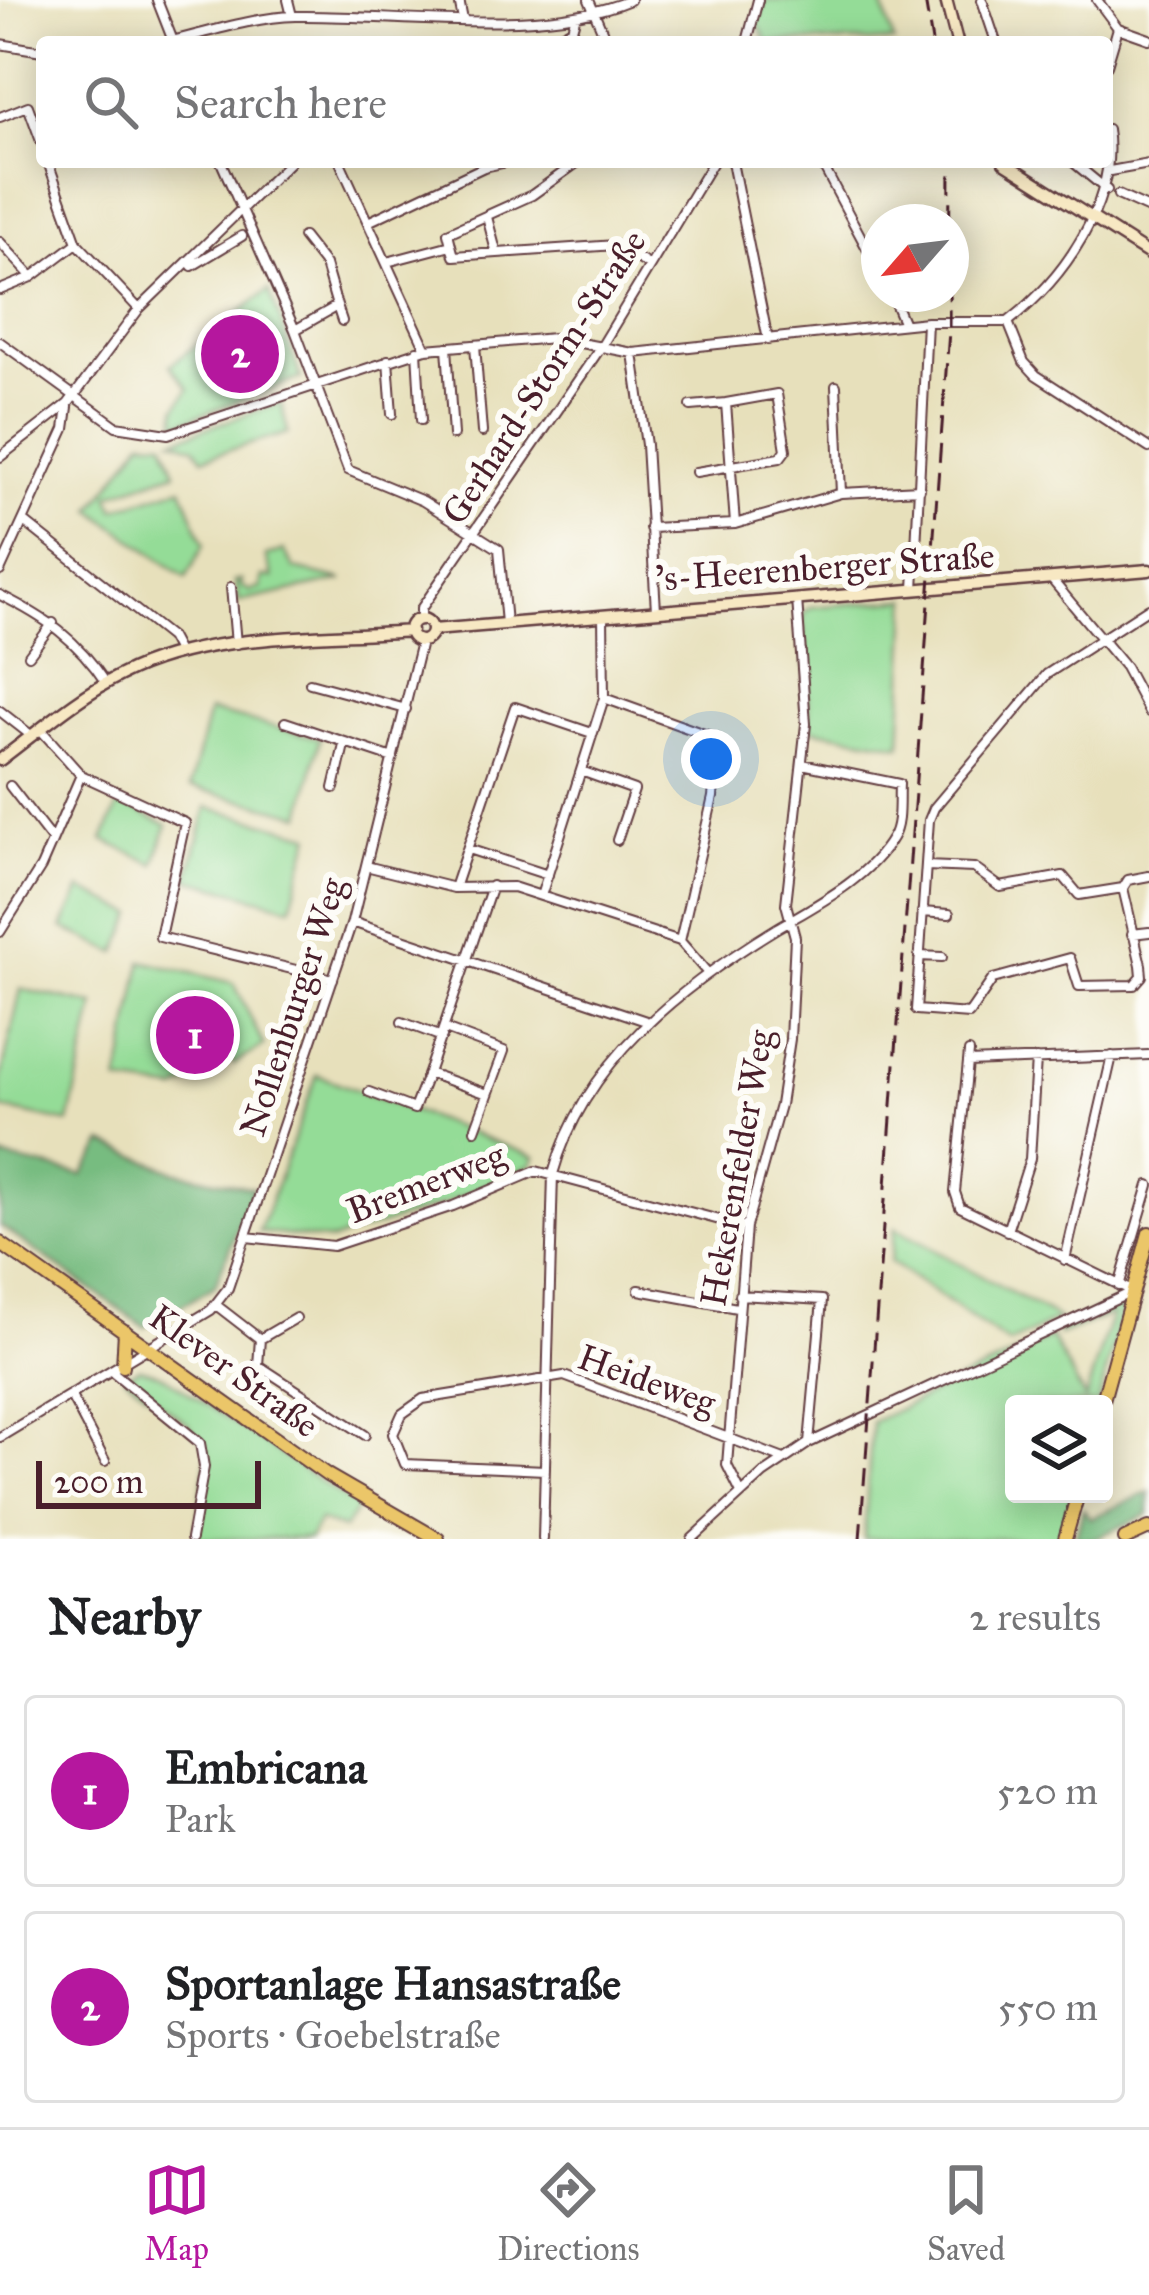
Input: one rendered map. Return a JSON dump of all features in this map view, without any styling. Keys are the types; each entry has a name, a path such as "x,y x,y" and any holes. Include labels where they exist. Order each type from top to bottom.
{"main road":[{"path":"1104,1395 1126,1289 1149,1233"},
{"name":"Klever Straße","path":"0,1243 327,1475 438,1539"},
{"path":"118,1369 125,1330"},
{"path":"1065,1539 1075,1503"},
{"path":"1125,1539 1149,1528"}],"street":[{"path":"157,0 170,36"},
{"path":"288,0 292,16"},
{"path":"459,0 463,20"},
{"path":"589,0 605,36"},
{"path":"200,36 292,16 463,20 576,15 630,0"},
{"path":"749,36 758,0"},
{"path":"946,0 955,36"},
{"path":"982,0 994,36"},
{"path":"1097,0 1118,28 1149,40"},
{"path":"561,36 576,15"},
{"path":"1113,45 1118,28"},
{"path":"0,44 36,50"},
{"path":"0,117 28,106 36,128"},
{"path":"1110,171 1149,164"},
{"path":"50,168 76,242 139,309"},
{"path":"224,168 295,330 348,470 423,501 499,549 506,623"},
{"path":"0,458 76,396 139,309 284,168"},
{"path":"343,168 422,350 421,419"},
{"path":"368,222 482,168"},
{"path":"452,250 448,233 532,195 570,168"},
{"name":"Gerhard-Storm-Straße","path":"421,619 421,609 601,346 709,168"},
{"path":"733,168 768,340"},
{"path":"824,168 861,237"},
{"path":"1013,168 1149,254"},
{"path":"1080,168 1108,190"},
{"path":"0,342 116,426 168,434 422,350 554,338 633,353 927,322 1009,322 1043,286 1092,219 1108,190 1110,168"},
{"path":"1118,195 1149,209"},
{"path":"487,218 496,251"},
{"path":"180,273 242,236"},
{"path":"303,237 325,265 342,321"},
{"path":"0,242 32,278"},
{"path":"0,290 32,278 76,242"},
{"path":"387,262 452,250 616,245 650,266"},
{"path":"295,330 337,306"},
{"path":"898,312 904,324"},
{"path":"914,590 927,322"},
{"path":"1009,322 1024,362 1036,375 1149,448"},
{"path":"475,345 482,432"},
{"path":"447,347 453,435"},
{"path":"633,353 656,610"},
{"path":"388,360 392,414"},
{"path":"836,386 841,493"},
{"path":"691,406 777,394 782,400 784,454 732,469 696,472"},
{"path":"726,403 735,524"},
{"path":"0,571 65,429 68,404"},
{"path":"650,528 735,524 841,493 920,489"},
{"path":"25,522 170,637 178,654"},
{"name":"'s-Heerenberger Straße","path":"433,630 1149,570"},
{"path":"1052,580 1125,668 1149,712"},
{"path":"231,587 236,646"},
{"path":"0,595 52,622 86,651 106,683"},
{"name":"Hekerenfelder Weg","path":"741,1493 728,1465 727,1437 737,1308 746,1227 787,1064 795,937 787,922 806,724 797,599"},
{"path":"1149,608 1047,674 934,808 916,1010 969,1014 993,980 1070,958 1078,986 1134,985 1145,964 1132,934 1123,888 1128,880 1149,876"},
{"path":"542,896 604,698 603,615"},
{"path":"0,760 106,683 178,654 410,631 421,619 433,630 421,642 410,631"},
{"path":"29,655 52,622"},
{"name":"Nollenburger Weg","path":"216,1305 246,1237 352,922 421,642"},
{"path":"310,683 406,709"},
{"path":"604,698 718,739 713,797 680,941"},
{"path":"454,888 515,707 592,733"},
{"path":"0,711 36,733 81,776 185,823 160,937 334,979"},
{"path":"285,722 393,758"},
{"path":"334,788 344,745"},
{"name":"Bremerweg","path":"246,1237 332,1246 453,1206 516,1175 553,1174 564,1135 649,1022 706,971 868,866 895,834 899,784 802,764"},
{"path":"581,772 634,790 616,841"},
{"path":"0,932 53,842 81,776"},
{"path":"10,786 53,842"},
{"path":"468,849 548,875"},
{"path":"366,866 454,888 492,886 542,896 680,941 706,971"},
{"path":"926,866 974,868 1000,887 1064,876 1079,895 1123,888"},
{"path":"369,1092 414,1109 492,886"},
{"path":"922,912 950,914"},
{"path":"352,922 649,1022"},
{"path":"1132,934 1149,932"},
{"path":"919,956 942,957"},
{"path":"402,1022 504,1052 475,1130"},
{"path":"1126,1289 960,1207 955,1192 968,1057 1149,1055"},
{"path":"1064,1260 1112,1056"},
{"path":"1007,1231 1030,1159 1036,1059"},
{"path":"428,1073 488,1094"},
{"path":"543,1539 553,1174 746,1227"},
{"path":"1126,1289 1149,1185"},
{"path":"692,1539 741,1493 809,1443 1126,1289"},
{"path":"639,1290 737,1308"},
{"path":"739,1295 822,1300 809,1443"},
{"path":"0,1437 216,1305 260,1339"},
{"path":"260,1339 296,1318"},
{"path":"260,1339 258,1365 364,1435"},
{"path":"118,1369 200,1443 204,1467 191,1539"},
{"name":"Heideweg","path":"545,1469 405,1464 393,1433 402,1414 423,1400 564,1376 784,1459"},
{"path":"72,1397 105,1461"}],"green space":[{"path":"765,0 881,0 892,36 764,36 757,23"},
{"path":"269,290 301,378 176,424 176,408 189,389 170,365"},
{"path":"281,403 288,433 203,458 195,447 173,439"},
{"path":"143,440 164,441 176,472 109,495 115,509 182,487 204,545 186,578 92,510"},
{"path":"284,550 295,569 343,580 239,602 235,581 242,580 241,586 250,591 261,588 262,577 273,578 266,556"},
{"path":"908,599 901,745 810,729 803,613 812,607"},
{"path":"209,711 320,738 302,815 190,787"},
{"path":"120,802 167,825 155,864 103,840"},
{"path":"207,807 311,835 291,907 188,879"},
{"path":"81,889 134,914 117,953 63,928"},
{"path":"142,961 234,983 264,1046 234,1064 229,1057 177,1091 119,1083"},
{"path":"21,989 95,1005 69,1123 0,1108 0,1082"},
{"path":"317,1075 535,1157 532,1165 442,1205 332,1241 259,1232"},
{"path":"104,1143 173,1171 253,1188 215,1286 145,1327 0,1226 0,1157 83,1175"},
{"path":"895,1228 1059,1319 1009,1344 890,1262"},
{"path":"1119,1301 1124,1304 1100,1395 1086,1395 1112,1314 1059,1335 1057,1329"},
{"path":"1051,1337 1083,1395 1005,1395 1005,1503 1071,1503 1061,1539 864,1539 872,1422"},
{"path":"139,1368 161,1374 358,1507 344,1529 319,1521 309,1539 195,1539 208,1450 188,1424 124,1376"},
{"path":"1149,1492 1149,1514 1093,1539 1075,1539 1083,1509 1091,1518"}],"railway":[{"path":"925,0 931,36"},
{"path":"860,1539 949,331 950,168"}],"place":[{"name":"Sportanlage Hansastraße","path":"240,354"},
{"name":"Embricana","path":"195,1035"}]}
